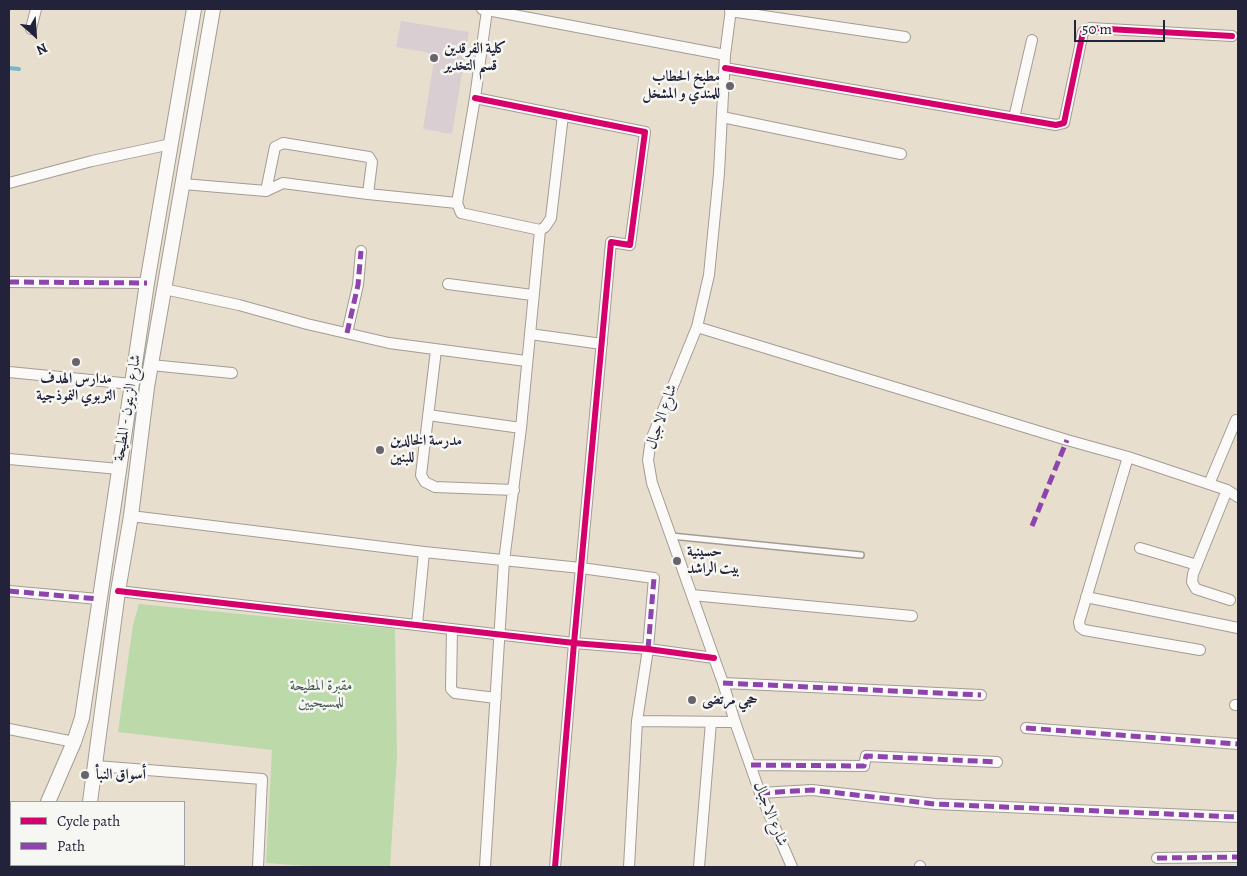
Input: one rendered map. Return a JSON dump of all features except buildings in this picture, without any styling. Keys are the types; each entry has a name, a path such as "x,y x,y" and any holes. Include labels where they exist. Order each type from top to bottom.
{"main road":[{"name":"شارع الزيتون - المطيحة","path":"48,801 74,742 82,718 98,599 147,283 194,9"},
{"name":"شارع الزيتون - المطيحة","path":"90,801 151,365 213,9"}],"street":[{"path":"30,30 36,9"},
{"path":"563,116 551,218 545,227 540,230 461,213 457,203 475,98 484,9 503,10 725,55"},
{"path":"730,10 905,37"},
{"name":"شارع الاجبال","path":"730,10 725,55 719,173 709,275 697,327 651,440 648,460 652,483 760,793 792,867"},
{"path":"725,68 1056,125 1064,123 1083,32 1090,28 1232,36"},
{"path":"1014,118 1032,40"},
{"path":"475,98 644,132 630,245 611,242 555,867"},
{"path":"722,118 901,154"},
{"path":"266,191 276,147 282,143 369,157 372,162 368,194"},
{"path":"9,183 92,161 171,144"},
{"path":"182,184 266,191 283,183 457,203"},
{"path":"485,867 504,561 521,428 532,295 540,230"},
{"path":"347,333 358,285 361,252"},
{"path":"9,282 147,283"},
{"path":"448,284 532,295"},
{"path":"164,289 239,305 307,324 389,343 526,361"},
{"path":"697,327 1128,457 1227,490 1238,497"},
{"path":"530,334 602,344"},
{"path":"436,350 421,475 425,482 435,487 514,490"},
{"path":"151,365 232,373"},
{"path":"9,372 132,384"},
{"path":"428,415 521,428"},
{"path":"1209,484 1236,420"},
{"path":"1128,457 1086,597 1079,622 1080,627 1084,630 1200,650"},
{"path":"9,459 119,469"},
{"path":"1227,490 1193,574 1192,582 1196,589 1230,600"},
{"path":"131,516 654,578 648,649 637,722 629,867"},
{"path":"1140,548 1197,565"},
{"path":"416,625 424,552"},
{"path":"9,591 98,599"},
{"path":"118,591 648,649 714,658"},
{"path":"692,595 912,616"},
{"path":"1086,597 1238,628"},
{"path":"452,629 450,689 456,693 496,698"},
{"path":"722,683 981,694"},
{"path":"637,722 735,722"},
{"path":"699,867 711,722"},
{"path":"1026,728 1238,744"},
{"path":"9,729 74,742"},
{"path":"751,765 864,766 866,756 997,762"},
{"path":"96,766 262,779 258,867"},
{"path":"760,793 812,790 935,804 1238,817"},
{"path":"1157,858 1238,857"},
{"path":"112,866 129,867"}],"lane":[{"path":"670,536 861,555"}],"green space":[{"name":"مقبرة المطيحة للمسيحيين","path":"139,604 395,629 397,756 390,867 323,867 266,863 272,750 118,732 133,625"}],"waterway":[{"path":"9,68 19,69"}],"marked path":[{"path":"347,333 358,285 361,251"},
{"path":"9,282 147,283"},
{"path":"1032,526 1067,440"},
{"path":"648,649 654,578"},
{"path":"9,591 98,599"},
{"path":"723,683 981,695"},
{"path":"1026,728 1238,744"},
{"path":"751,765 864,766 866,756 997,762"},
{"path":"760,793 812,790 935,804 1238,817"},
{"path":"1157,858 1238,857"}],"cycle path":[{"path":"725,68 1056,125 1064,123 1083,32 1090,28 1232,36"},
{"path":"475,98 645,132 630,245 611,242 555,867"},
{"path":"118,591 574,643 648,649 714,658"}],"place":[{"name":"كلية الفرقدين قسم التخدير","path":"434,58"},
{"name":"مطبخ الحطاب للمندي و المشخل","path":"730,86"},
{"name":"مدارس الهدف التربوي النموذجية","path":"76,362"},
{"name":"مدرسة الخالدين للبنين","path":"380,450"},
{"name":"حسينية بيت الراشد","path":"677,561"},
{"name":"حجي مرتضى","path":"692,700"},
{"name":"أسواق النبأ","path":"85,775"}]}
